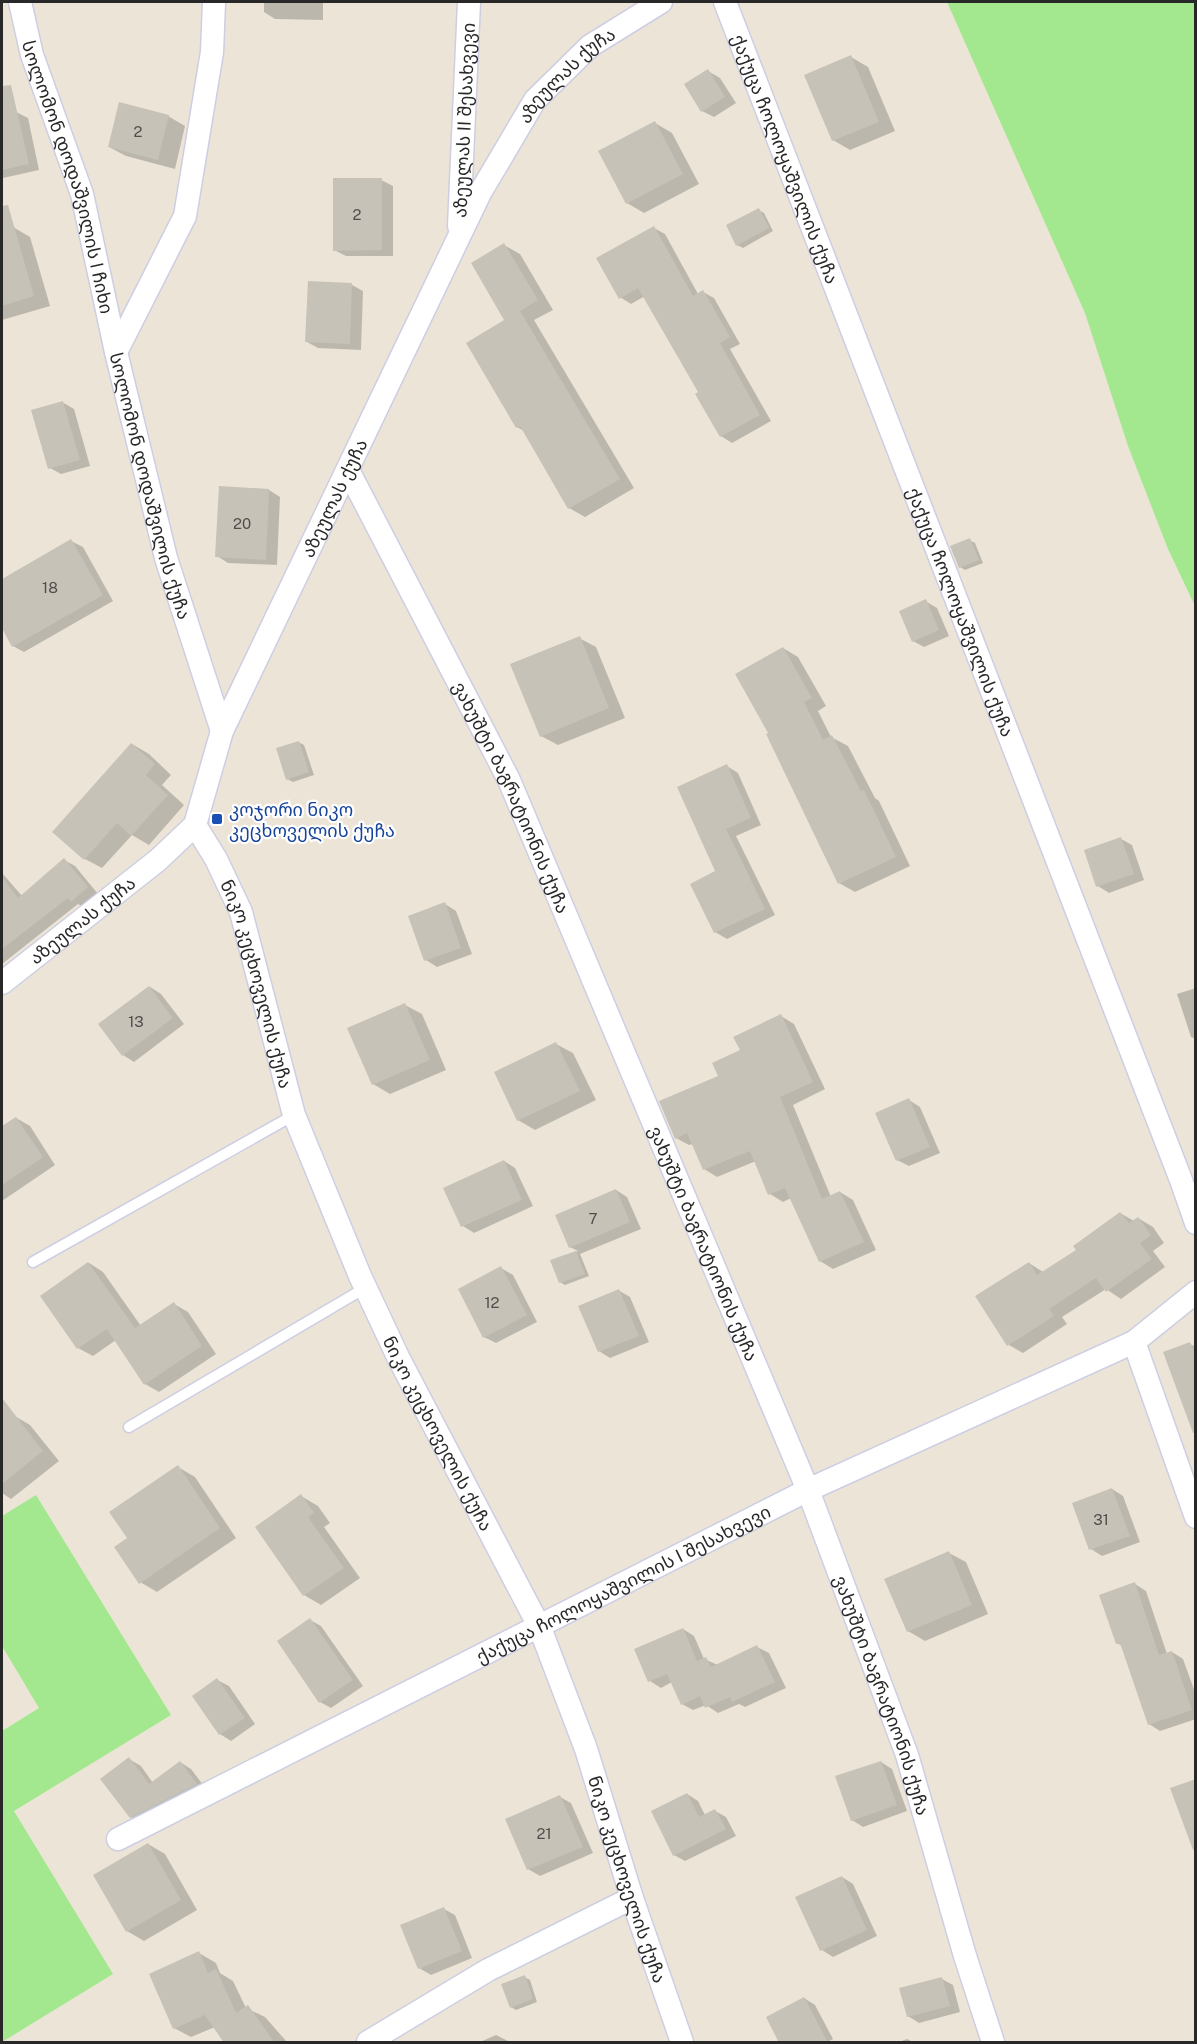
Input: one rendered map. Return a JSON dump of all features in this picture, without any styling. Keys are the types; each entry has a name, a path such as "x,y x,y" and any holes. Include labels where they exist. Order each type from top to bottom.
{"street":[{"name":"სოლომონ დოდაშვილის I ჩიხი","path":"20,2 32,55 82,194 116,352"},
{"name":"სოლომონ დოდაშვილის ქუჩა","path":"214,2 212,52 185,216 116,352 166,558 222,731"},
{"name":"აზეულას II შესახვევი","path":"458,237 469,2"},
{"name":"აზეულას ქუჩა","path":"2,983 158,860 195,825 222,731 480,193 535,100 590,46 661,2"},
{"name":"ქაქუცა ჩოლოყაშვილის ქუჩა","path":"725,2 1165,1137 1196,1223"},
{"name":"ვახუშტი ბაგრატიონის ქუჩა","path":"348,470 509,780 808,1490 907,1755 965,1956 993,2043"},
{"name":"ნიკო კეცხოველის ქუჩა","path":"195,825 216,859 241,912 294,1115 365,1288 540,1628 586,1749 632,1898 682,2043"},
{"path":"1196,1292 1134,1342 1196,1517"},
{"name":"ქაქუცა ჩოლოყაშვილის I შესახვევი","path":"118,1839 540,1628 808,1490 1134,1342"},
{"path":"368,2043 488,1970 632,1898"}],"lane":[{"path":"33,1262 294,1115"},
{"path":"129,1427 365,1288"}],"green space":[{"path":"947,2 1195,2 1195,606 1168,549 1128,446 1085,313"},
{"path":"36,1495 171,1715 14,1811 113,1974 2,2042 2,1731 39,1708 2,1646 2,1516"}],"building":[{"path":"851,55 879,122 832,141 804,75"},
{"path":"708,69 725,97 701,112 684,84"},
{"path":"11,85 29,164 2,170 2,86"},
{"path":"119,102 169,115 158,160 108,147"},
{"path":"655,121 683,174 626,204 598,151"},
{"path":"333,178 382,178 382,250 333,251"},
{"path":"8,205 34,296 2,306 2,206"},
{"path":"759,208 769,228 736,246 726,225"},
{"path":"654,226 693,296 703,290 730,337 720,343 760,415 720,437 695,394 698,392 638,288 619,299 596,258"},
{"path":"504,243 538,300 520,311 620,479 568,509 520,426 516,428 466,343 504,320 471,263"},
{"path":"308,281 352,283 350,344 305,342"},
{"path":"63,401 80,460 48,469 31,410"},
{"path":"219,486 269,489 266,560 215,557"},
{"path":"970,538 979,560 959,568 950,546"},
{"path":"71,539 103,595 12,647 2,628 2,579"},
{"path":"926,599 939,630 912,642 899,611"},
{"path":"580,636 609,708 540,737 510,664"},
{"path":"783,647 812,698 804,702 823,740 832,735 861,791 864,790 896,857 838,884 766,734 768,733 735,674"},
{"path":"299,741 309,772 286,780 276,748"},
{"path":"131,743 155,764 146,775 168,795 131,836 117,823 84,860 52,832"},
{"path":"727,764 751,818 726,829 765,909 714,933 690,884 715,871 677,787"},
{"path":"1121,837 1134,874 1096,887 1084,850"},
{"path":"64,858 88,887 71,902 68,898 2,949 2,877 18,898"},
{"path":"445,902 461,948 424,961 408,916"},
{"path":"149,986 173,1018 122,1056 98,1024"},
{"path":"405,1003 430,1060 372,1085 347,1028"},
{"path":"781,1014 813,1082 780,1097 822,1199 840,1191 864,1242 819,1262 785,1188 768,1195 750,1151 703,1170 687,1133 675,1139 659,1101 718,1076 712,1063 740,1050 733,1037"},
{"path":"556,1042 580,1091 517,1121 494,1072"},
{"path":"909,1098 930,1147 896,1161 875,1113"},
{"path":"16,1117 43,1157 2,1185 2,1126"},
{"path":"504,1160 522,1200 461,1227 443,1188"},
{"path":"616,1189 630,1222 569,1248 555,1215"},
{"path":"1120,1212 1129,1223 1138,1217 1151,1235 1140,1243 1152,1259 1106,1292 1096,1278 1049,1309 1054,1316 1007,1346 975,1296 1029,1262 1037,1275 1076,1250 1073,1246"},
{"path":"576,1251 585,1274 559,1283 550,1260"},
{"path":"88,1262 135,1328 174,1302 202,1346 144,1385 107,1329 77,1349 40,1296"},
{"path":"501,1266 527,1315 483,1338 458,1289"},
{"path":"619,1289 639,1336 598,1352 578,1306"},
{"path":"1190,1342 1196,1356 1196,1432 1193,1433 1163,1352"},
{"path":"2,1398 43,1451 2,1484"},
{"path":"178,1465 220,1528 139,1584 114,1547 127,1538 109,1512"},
{"path":"1112,1488 1130,1536 1089,1550 1072,1503"},
{"path":"301,1494 314,1513 308,1517 344,1568 303,1596 255,1527"},
{"path":"949,1551 972,1605 907,1632 884,1579"},
{"path":"1135,1582 1159,1655 1172,1651 1192,1710 1148,1725 1120,1643 1116,1644 1099,1595"},
{"path":"310,1618 353,1680 319,1703 277,1641"},
{"path":"683,1628 697,1661 706,1657 711,1667 757,1645 775,1682 732,1702 730,1697 705,1708 700,1696 681,1705 667,1674 648,1682 634,1649"},
{"path":"217,1678 245,1718 219,1735 192,1696"},
{"path":"129,1757 149,1784 180,1761 197,1784 130,1818 100,1779"},
{"path":"881,1761 897,1805 851,1821 835,1776"},
{"path":"1196,1779 1196,1850 1193,1850 1170,1788"},
{"path":"687,1793 699,1817 715,1809 726,1829 673,1856 651,1811"},
{"path":"560,1795 583,1847 527,1870 505,1819"},
{"path":"148,1843 181,1900 126,1932 93,1875"},
{"path":"842,1876 867,1930 820,1951 795,1897"},
{"path":"444,1907 462,1951 418,1969 400,1925"},
{"path":"199,1951 208,1973 216,1969 236,2013 248,2005 275,2043 224,2043 205,2015 173,2029 149,1974"},
{"path":"525,1975 533,1999 510,2008 501,1984"},
{"path":"942,1977 950,2006 907,2017 899,1988"},
{"path":"804,1997 828,2043 779,2043 766,2017"}],"place":[{"name":"კოჯორი ნიკო კეცხოველის ქუჩა","path":"217,819"}]}
